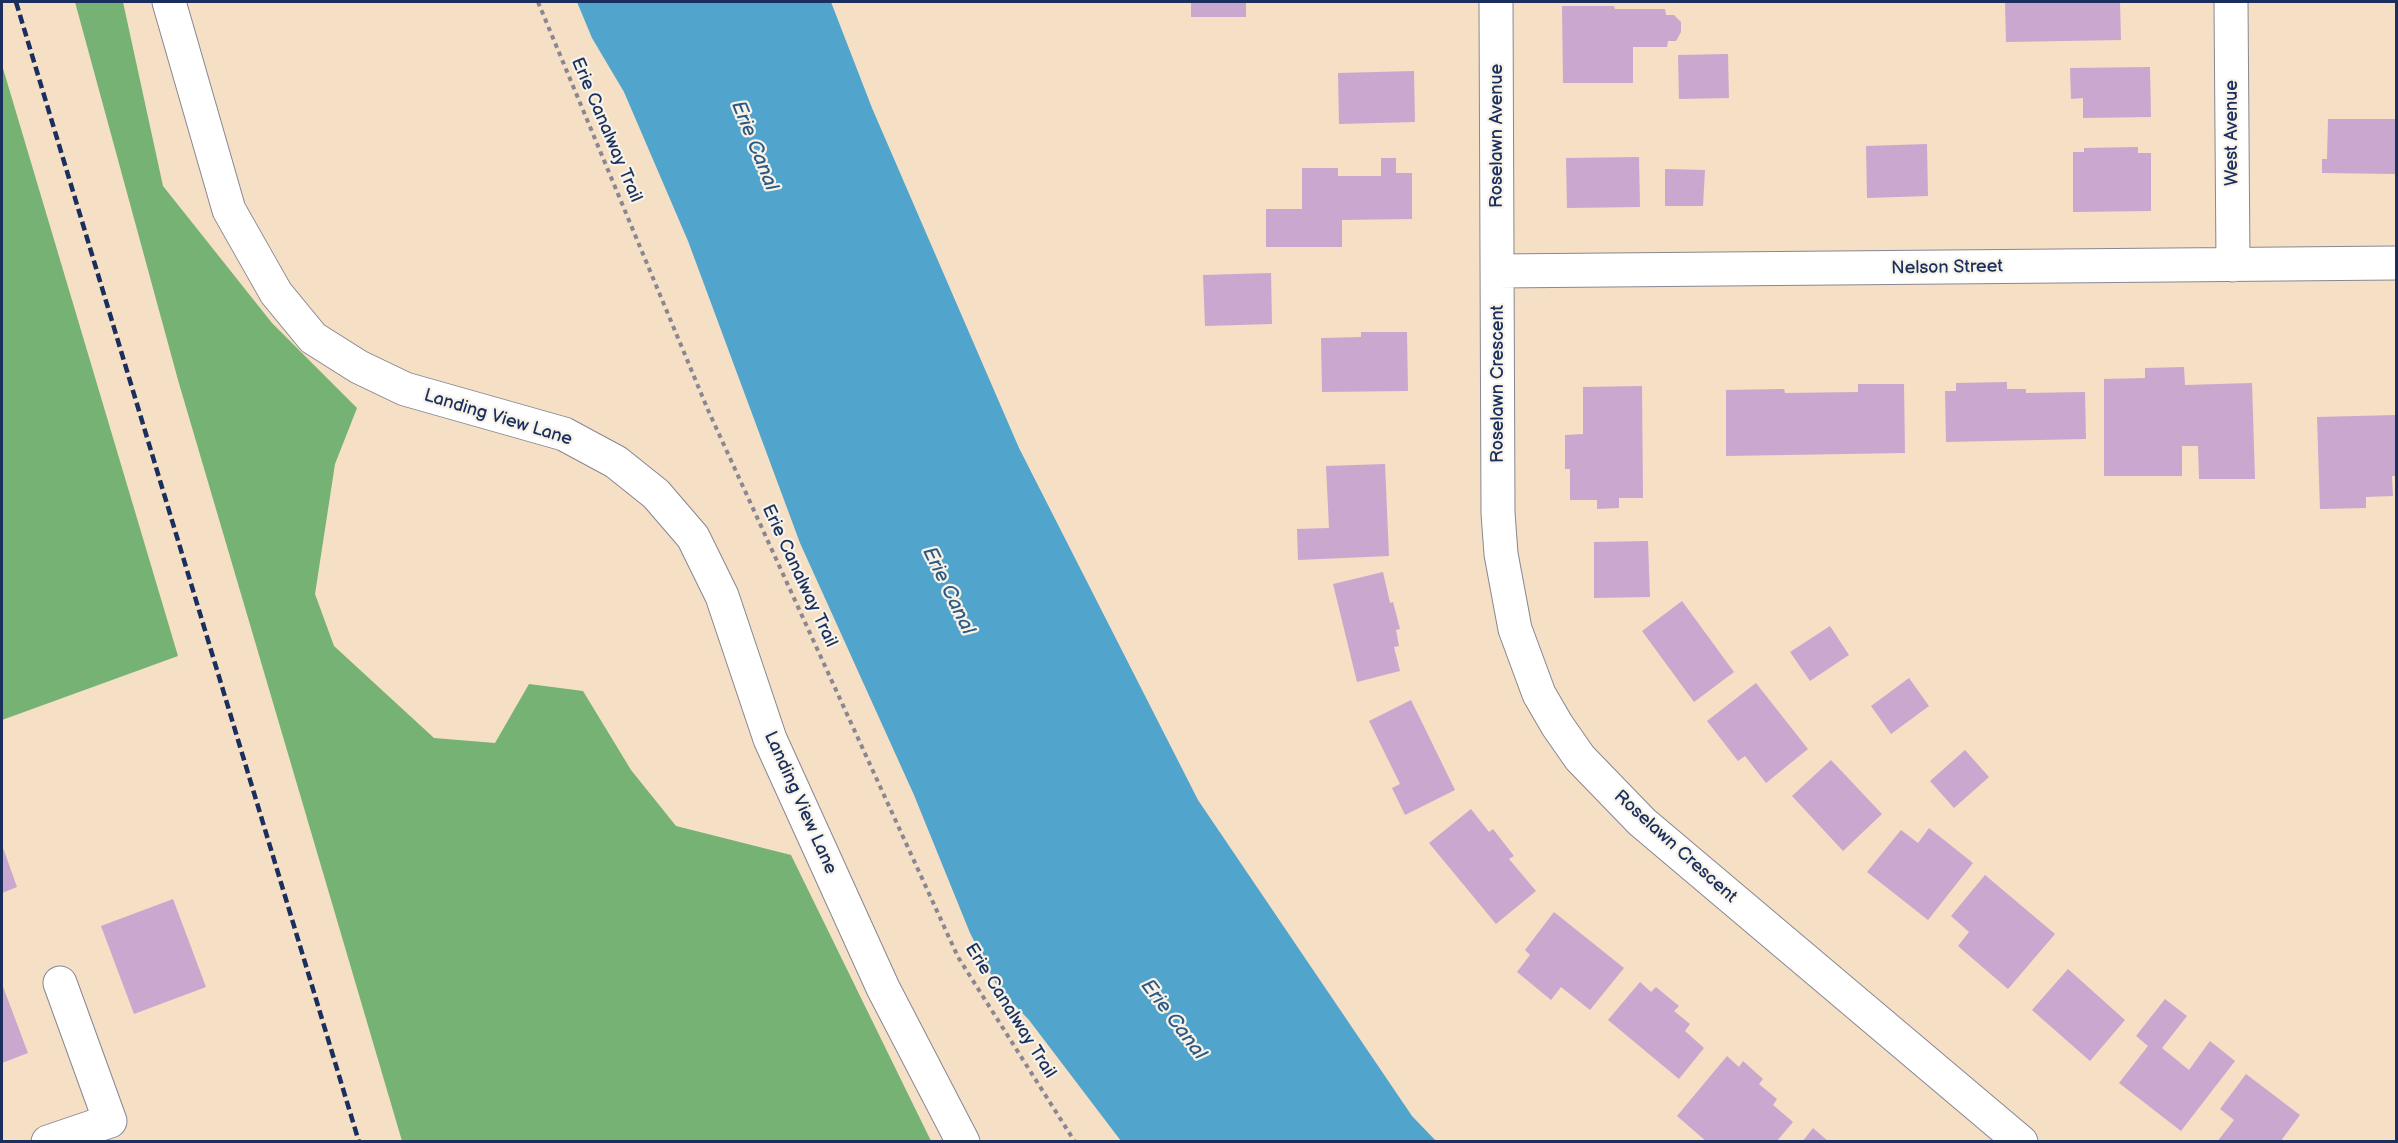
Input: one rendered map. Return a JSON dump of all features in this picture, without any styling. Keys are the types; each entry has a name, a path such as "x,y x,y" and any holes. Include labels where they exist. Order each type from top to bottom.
{"street":[{"name":"Landing View Lane","path":"170,2 229,210 276,293 313,338 359,367 405,389 564,434 616,462 656,494 693,537 722,596 770,739 883,988 963,1142"},
{"name":"Roselawn Avenue","path":"1496,2 1497,271"},
{"name":"West Avenue","path":"2231,2 2234,265"},
{"name":"Nelson Street","path":"1497,271 2397,263"},
{"name":"Roselawn Crescent","path":"1497,271 1498,502 1501,554 1515,629 1539,694 1557,725 1580,758 1642,822 2021,1142"},
{"path":"48,1142 110,1121 60,983"}],"path":[{"name":"Erie Canalway Trail","path":"538,2 708,410 958,957 1075,1142"}],"green space":[{"path":"75,2 123,2 163,186 272,323 357,408 335,464 315,594 334,646 434,738 495,743 529,684 583,691 631,770 676,826 791,855 931,1141 402,1141 178,380"},
{"path":"2,65 178,656 2,720"}],"water":[{"name":"Erie Canal","path":"577,2 831,2 872,108 1019,448 1198,800 1412,1116 1436,1141 1121,1141 1029,1020 998,988 970,933 914,795 800,543 688,241 624,92 592,38"}],"building":[{"path":"1191,2 1246,2 1246,17 1191,17"},
{"path":"2005,2 2120,2 2121,40 2006,42"},
{"path":"1562,6 1665,9 1666,15 1674,15 1681,22 1681,32 1676,41 1668,41 1667,47 1633,47 1633,83 1563,83"},
{"path":"1728,54 1729,98 1679,99 1678,55"},
{"path":"2150,67 2151,117 2083,118 2083,98 2071,99 2070,68"},
{"path":"1414,71 1415,122 1339,124 1338,73"},
{"path":"2328,119 2396,119 2396,174 2322,173 2322,159 2327,159"},
{"path":"1927,144 1928,196 1867,198 1866,146"},
{"path":"2138,147 2138,153 2151,153 2151,211 2073,212 2073,152 2084,152 2084,148"},
{"path":"1639,157 1640,207 1567,208 1566,158"},
{"path":"1381,158 1396,158 1396,173 1412,173 1412,219 1342,220 1342,247 1266,247 1266,209 1302,209 1302,168 1338,168 1338,176 1381,176"},
{"path":"1665,169 1705,170 1703,206 1665,206"},
{"path":"1271,273 1272,324 1205,326 1203,275"},
{"path":"1361,332 1407,332 1408,391 1322,392 1321,338 1361,337"},
{"path":"2184,367 2185,385 2252,383 2255,479 2199,479 2198,446 2182,446 2182,476 2104,476 2104,379 2145,378 2145,368"},
{"path":"2007,382 2007,389 2026,389 2026,393 2085,392 2086,439 1946,442 1945,391 1956,391 1956,383"},
{"path":"1858,384 1904,384 1905,453 1726,456 1726,390 1784,389 1785,393 1858,392"},
{"path":"1642,386 1643,498 1619,498 1619,508 1597,509 1597,500 1570,500 1570,469 1565,469 1565,435 1583,434 1583,387"},
{"path":"2396,415 2396,476 2392,476 2393,496 2366,497 2366,508 2320,509 2317,417"},
{"path":"1385,464 1389,556 1298,560 1297,529 1329,528 1326,466"},
{"path":"1648,541 1650,597 1594,598 1594,542"},
{"path":"1383,572 1390,603 1393,602 1400,629 1396,630 1399,646 1394,647 1400,671 1357,682 1333,584"},
{"path":"1682,601 1734,672 1694,702 1642,631"},
{"path":"1830,626 1849,655 1810,681 1790,652"},
{"path":"1909,678 1929,706 1891,734 1871,706"},
{"path":"1756,683 1808,749 1766,783 1745,756 1738,761 1707,721"},
{"path":"1411,700 1455,790 1405,815 1392,788 1400,784 1369,721"},
{"path":"1965,750 1989,777 1954,808 1930,781"},
{"path":"1831,760 1882,814 1843,851 1792,796"},
{"path":"1471,809 1489,832 1493,829 1514,856 1509,859 1536,891 1496,924 1429,843"},
{"path":"1929,828 1973,863 1928,920 1867,872 1901,830 1918,843"},
{"path":"2,845 17,887 2,893"},
{"path":"1985,875 2055,934 2008,989 1958,946 1969,932 1951,916"},
{"path":"173,899 206,987 134,1014 101,926"},
{"path":"1554,912 1624,968 1590,1010 1561,987 1551,1000 1517,972 1530,955 1525,950"},
{"path":"2068,969 2125,1020 2090,1061 2032,1010"},
{"path":"1640,982 1651,992 1656,987 1679,1006 1674,1011 1690,1024 1685,1031 1704,1048 1679,1079 1608,1020"},
{"path":"2,984 28,1053 2,1063"},
{"path":"2165,999 2187,1016 2162,1048 2189,1070 2210,1041 2235,1061 2181,1131 2119,1083 2148,1046 2136,1036"},
{"path":"1727,1056 1739,1067 1743,1061 1763,1079 1759,1084 1777,1099 1773,1105 1793,1122 1776,1142 1707,1142 1677,1116"},
{"path":"2246,1074 2300,1115 2280,1142 2217,1142 2234,1120 2220,1109"},
{"path":"1813,1128 1829,1142 1802,1142"}],"railway":[{"path":"16,2 359,1142"}]}
